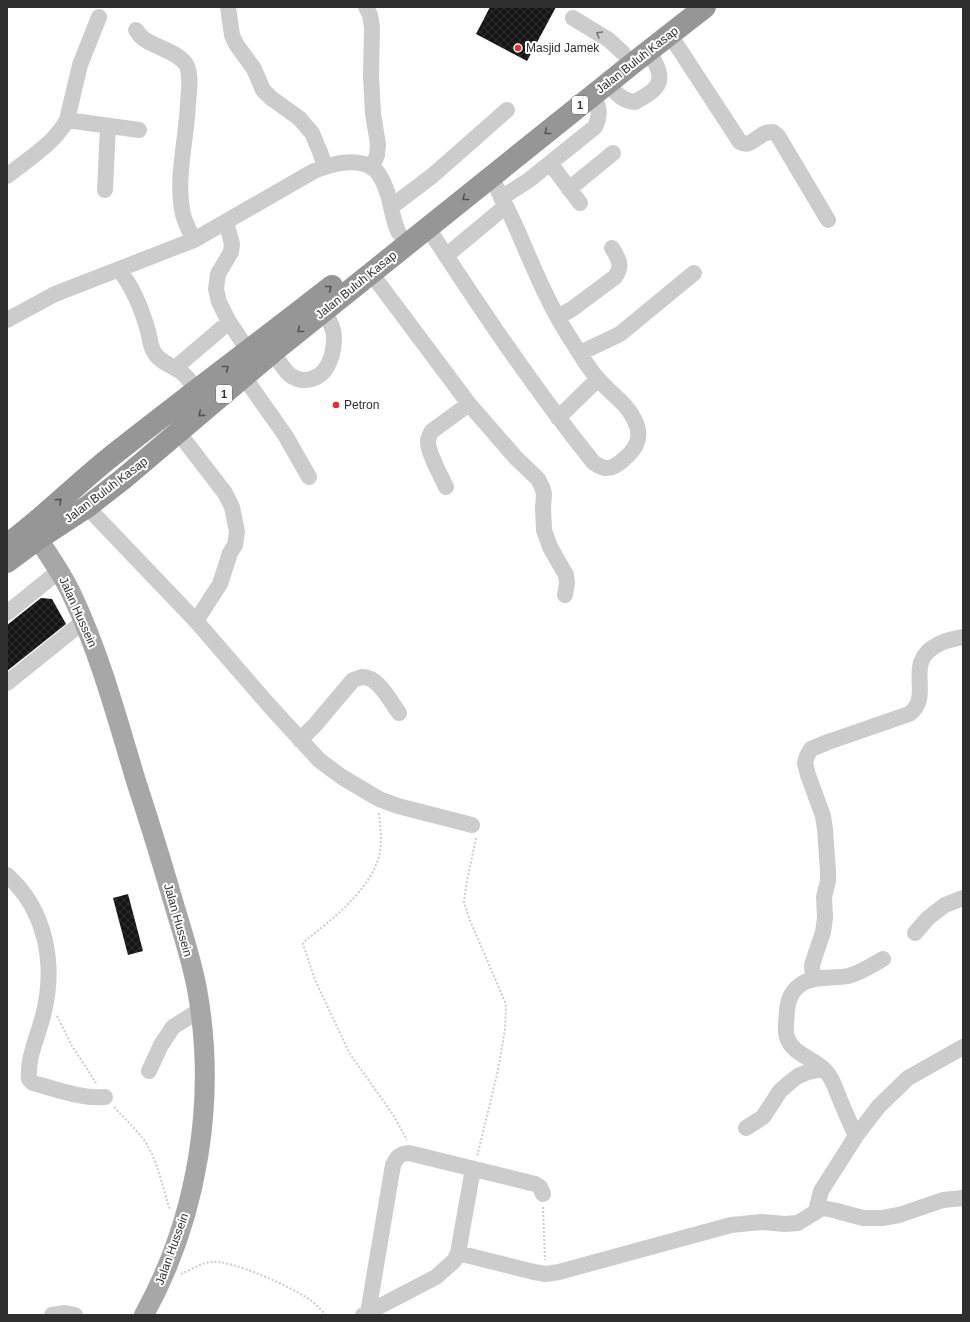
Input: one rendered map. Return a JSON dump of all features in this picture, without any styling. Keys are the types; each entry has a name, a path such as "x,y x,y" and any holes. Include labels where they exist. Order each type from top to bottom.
{"highway":[{"name":"Jalan Buluh Kasap","path":"8,547 108,459 399,233 681,7"},
{"name":"Jalan Buluh Kasap","path":"8,547 38,539 87,507 123,479 273,352 600,89 705,7"},
{"path":"108,459 123,479"}],"main road":[{"name":"Jalan Hussein","path":"38,539 72,593 84,621 110,696 179,919 196,987 200,1010 204,1058 203,1119 196,1167 182,1226 160,1283 144,1315"}],"street":[{"path":"228,7 232,35 236,44 254,69 263,90 271,98 300,118 312,133 325,166"},
{"path":"366,7 370,15 372,27 371,76 373,114 378,144 377,154 372,168"},
{"path":"7,176 45,146 62,128 66,120 80,65 99,16"},
{"path":"573,18 609,40 623,53"},
{"path":"136,30 144,39 181,59 187,66 189,93 181,174 181,197 184,220 194,240"},
{"path":"670,34 740,142 749,144 766,133 773,132 778,136 828,220"},
{"path":"446,256 529,180 595,127 599,114 598,105 600,89 619,96 627,101 635,102 657,87 660,78 657,64 648,51"},
{"path":"391,207 432,176 507,110"},
{"path":"66,120 139,130"},
{"path":"105,190 108,126"},
{"path":"569,188 613,153"},
{"path":"8,317 55,294 194,240 325,166 355,163 372,168 382,182 399,233"},
{"path":"550,163 580,203"},
{"path":"428,228 511,352 558,418 593,462 600,467 607,468 615,466 633,451 637,444 638,431 635,421 619,398 598,379 558,317 542,288 504,202 491,177"},
{"path":"226,222 232,244 231,252 218,274 216,289 219,302 229,322 248,350"},
{"path":"558,317 572,309 615,277 619,272 620,264 618,257 612,248"},
{"path":"119,270 132,288 143,315 151,348 154,353 159,359 175,368 190,380 197,391"},
{"path":"580,353 620,334 694,272"},
{"path":"371,273 469,404 516,458 538,479 542,487 544,530 550,547 566,575 567,583 564,595"},
{"path":"273,352 291,375 300,380 310,380 322,374 329,365 333,351 334,336 332,326 324,311"},
{"path":"175,368 229,322"},
{"path":"244,377 285,435 309,477"},
{"path":"558,418 598,379"},
{"path":"446,487 430,450 428,442 429,436 432,431 469,404"},
{"path":"178,432 225,492 232,507 237,532 235,545 230,553 220,584 196,621"},
{"path":"87,507 196,621 319,760 342,777 379,798 398,806 472,826"},
{"path":"7,613 59,571"},
{"path":"7,683 84,621"},
{"path":"813,979 812,965 823,932 825,918 824,897 828,881 828,871 823,816 808,775 806,756 812,749 828,742 909,714 915,710 920,692 919,665 925,654 939,644 963,637"},
{"path":"300,740 353,680 362,677 370,678 377,682 399,713"},
{"path":"7,875 15,882 25,895 40,921 48,959 49,984 30,1062 29,1079 33,1083 85,1097 105,1097"},
{"path":"915,932 928,918 945,905 963,898"},
{"path":"856,1136 830,1077 824,1069 788,1043 786,1036 788,1006 790,997 799,985 813,979 855,974 883,959"},
{"path":"149,1071 161,1045 173,1027 200,1010"},
{"path":"816,1211 821,1191 856,1136 878,1106 908,1078 963,1047"},
{"path":"746,1128 763,1117 780,1091 788,1083 798,1076 808,1072 824,1069"},
{"path":"366,1314 393,1165 397,1156 402,1153 409,1153 535,1184 540,1187 543,1194"},
{"path":"366,1314 436,1277 454,1261 458,1253 473,1169"},
{"path":"458,1253 517,1269 546,1274 559,1272 731,1225 761,1222 785,1224 798,1223 822,1208 863,1218 882,1218 898,1215 943,1200 963,1198"},
{"path":"52,1315 66,1313 74,1315"}],"path":[{"path":"379,798 381,841 380,852 373,872 364,885 341,911 303,944 315,980 348,1049 398,1121 409,1144 409,1153"},
{"path":"472,826 476,829 476,834 464,902 469,918 505,1002 506,1008 505,1029 498,1070 480,1151 473,1169"},
{"path":"47,995 72,1046 105,1097 143,1139 156,1164 170,1212 175,1221 182,1226"},
{"path":"543,1194 546,1274"},
{"path":"160,1283 210,1262 218,1262 248,1270 299,1293 310,1300 326,1315"}],"building":[{"name":"Masjid Jamek","path":"490,7 556,7 527,61 476,34"},
{"path":"41,598 52,599 66,624 7,671 7,625"},
{"path":"128,894 143,951 128,955 113,898"}],"place":[{"name":"Masjid Jamek","path":"518,48"},
{"name":"Petron","path":"336,405"}]}
